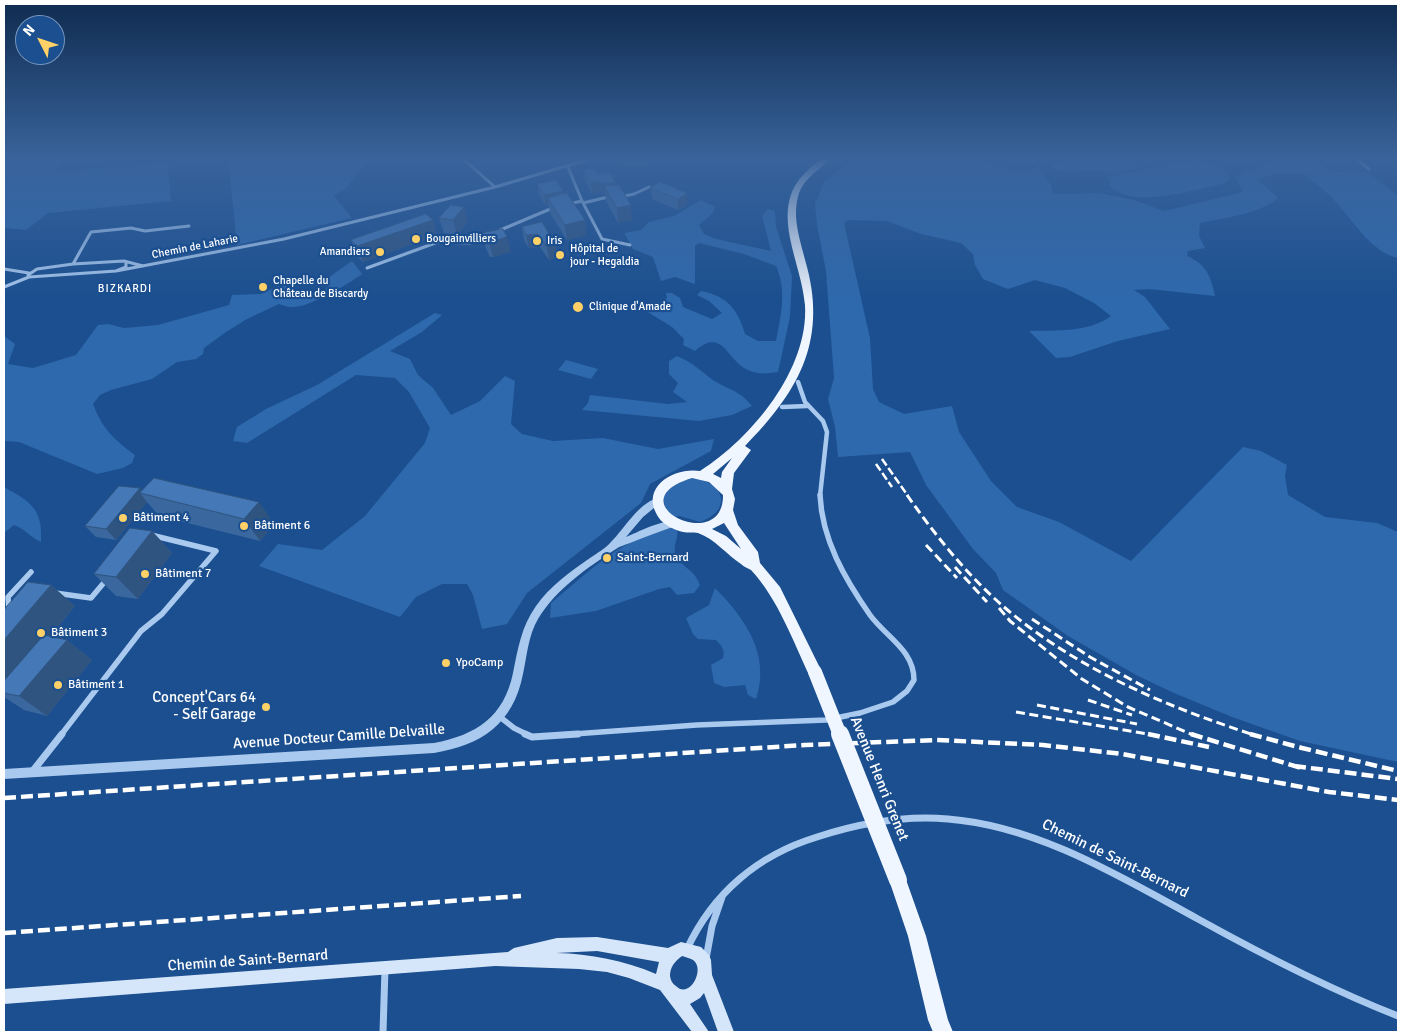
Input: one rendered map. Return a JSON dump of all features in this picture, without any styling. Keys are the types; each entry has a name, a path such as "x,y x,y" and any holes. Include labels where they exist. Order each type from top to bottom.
{"main road":[{"path":"702,474 736,448 772,411 788,385 802,356 809,331 810,306 808,289 792,232 792,205"},
{"path":"726,488 720,482 702,474 681,475 672,479 659,493 657,501 661,514 673,524 686,528 699,528 721,518 727,510 729,503 726,488 728,472 734,462 782,407 798,382 814,342 818,314 815,286 796,230 791,223"},
{"name":"Avenue Henri Grenet","path":"727,510 732,527 753,556 754,564 775,591 814,672 898,880 917,936 940,1028"},
{"name":"Avenue Henri Grenet","path":"699,528 721,540 746,561 754,564"},
{"name":"Chemin de Saint-Bernard","path":"496,958 557,945 597,944 669,956"},
{"path":"702,1032 670,990 663,970 669,956 674,952 687,949 698,954 726,1032"},
{"name":"Chemin de Saint-Bernard","path":"4,998 496,958 545,959 608,965 637,973 670,990"},
{"path":"670,990 682,998 694,995 699,990 704,971"}],"street":[{"name":"Chemin de Laharie","path":"29,275 116,271 145,266 284,238 419,205"},
{"path":"367,268 438,242 453,240 470,243 546,210 568,205"},
{"path":"585,205 602,239 630,245"},
{"path":"73,264 91,232 131,228 145,231 189,226"},
{"name":"Chemin de Laharie","path":"29,275 46,267 73,264 126,262 145,266"},
{"path":"116,271 126,267 126,262"},
{"path":"4,269 29,275"},
{"path":"4,287 29,275"},
{"path":"500,717 514,728 532,737 696,725 812,721 842,718 894,702 907,691 914,680 914,671 910,660 871,616 832,553 826,533 820,497 828,432 821,417 807,406 798,382"},
{"path":"782,407 807,406"},
{"path":"615,545 649,505 657,501"},
{"path":"615,545 627,542 655,527 673,524"},
{"path":"32,772 141,631 162,614 216,550 156,535 145,536"},
{"name":"Avenue Docteur Camille Delvaille","path":"4,774 448,746 467,740 482,733 500,717 513,695 524,639 536,613 548,596 559,585 615,545"},
{"path":"48,592 92,598 114,570"},
{"path":"10,616 8,597 31,572"},
{"name":"Chemin de Saint-Bernard","path":"687,949 691,938 706,914 724,892 752,866 791,845 851,826 914,817 956,819 1028,836 1065,850 1331,988 1398,1016"},
{"name":"Chemin de Saint-Bernard","path":"704,971 712,926 724,892"},
{"path":"383,1032 385,968"}],"shaded area":[{"path":"4,205 126,205 48,213 26,230 4,228"},
{"path":"233,205 342,205 352,218 237,245"},
{"path":"692,205 712,205 715,207 713,213 699,225 704,234 716,239 771,251 762,216 768,209 775,211 776,227 792,276 790,317 778,372 761,373 748,370 717,343 711,342 695,351 683,345 684,339 672,327 646,311 667,298 666,293 672,293 680,298 683,307 712,319 722,313 709,301 697,295 701,291 710,293 725,300 730,305 739,317 745,334 758,341 776,341 782,293 776,266 744,254 699,243 695,246 695,284 675,277 661,281 653,257 633,249 624,233 641,230 649,222 674,216"},
{"path":"815,205 1149,205 1164,211 1188,205 1267,205 1251,212 1200,223 1199,236 1205,248 1188,251 1187,256 1199,263 1207,272 1212,282 1215,296 1149,289 1134,290 1145,297 1170,329 1118,341 1070,357 1056,358 1029,331 1072,330 1092,325 1111,316 1094,303 1065,288 1035,280 1008,289 983,279 975,265 973,254 961,243 921,234 887,221 848,220 844,223 870,338 873,389 879,402 904,414 952,406 959,432 991,481 1017,507 1059,522 1131,561 1243,447 1261,451 1287,465 1285,476 1288,495 1325,517 1377,523 1398,532 1398,762 1300,741 1232,717 1138,676 1068,636 1003,590 996,573 973,549 926,485 910,452 838,457 835,427 828,399 834,378 826,271"},
{"path":"1339,205 1398,205 1398,258 1388,255 1370,242"},
{"path":"352,261 362,274 327,295 298,307 279,304 247,319 226,332 204,348 203,354 196,359 177,362 152,379 111,390 100,395 93,404 100,420 115,439 135,455 132,463 123,468 97,474 19,442 4,441 4,336 15,344 8,364 33,368 76,355 98,325 108,324 124,328 158,325 229,305 232,295 261,294 279,286 292,286 291,297 323,292 328,286 328,278"},
{"path":"435,313 442,315 422,332 390,351 410,359 418,375 433,388 451,415 480,401 505,376 515,381 511,424 522,434 553,441 603,438 658,449 714,439 711,451 650,484 641,503 527,593 507,624 482,629 473,595 467,584 442,584 416,597 400,617 259,566 278,544 322,550 365,516 425,443 430,428 409,392 395,378 356,375 247,443 233,441 237,427 266,409 317,385"},
{"path":"677,356 692,364 713,380 738,393 752,406 732,415 699,421 582,410 588,403 590,395 668,404 687,402 673,392 678,383 669,374 669,361"},
{"path":"566,360 598,369 591,379 558,370"},
{"path":"692,478 712,484 718,490 721,497 721,504 718,510 711,517 700,522 680,516 673,517 664,503 666,492 671,487"},
{"path":"4,487 28,502 33,508 40,522 41,542 14,525 4,533"},
{"path":"671,528 677,530 675,553 677,557 692,572 700,585 694,593 677,595 670,587 596,611 550,618 551,603 592,568 622,547 654,532"},
{"path":"715,588 745,625 758,652 760,683 756,699 748,695 745,685 724,687 714,683 711,665 723,658 722,648 716,640 698,639 693,634 686,618 709,605"}],"building":[{"path":"451,205 464,207 453,220 439,218"},
{"path":"553,205 575,205 585,220 565,225"},
{"path":"615,205 629,205 617,208"},
{"path":"426,214 433,220 357,246 351,240"},
{"path":"542,222 555,244 547,247 538,234 526,235 522,227"},
{"path":"503,229 507,237 489,242 486,241 482,233"},
{"path":"154,478 259,502 244,519 140,493"},
{"path":"119,486 140,488 106,529 85,526"},
{"path":"130,528 152,531 116,577 94,574"},
{"path":"28,582 51,585 4,640 4,610"},
{"path":"44,635 67,640 19,696 4,693 4,681"}],"railway":[{"path":"882,459 908,496"},
{"path":"876,464 892,487"},
{"path":"907,495 940,540 964,568 990,595 1032,629 1091,667 1123,683 1155,698 1254,735"},
{"path":"926,545 957,578"},
{"path":"955,567 987,602"},
{"path":"999,608 1010,621 1082,679 1128,707 1193,735"},
{"path":"1032,619 1090,657 1150,690"},
{"path":"1088,700 1132,715"},
{"path":"1037,705 1137,724"},
{"path":"1016,712 1148,734"},
{"path":"1148,734 1154,735"},
{"path":"1148,734 1209,747"},
{"path":"1191,734 1295,766"},
{"path":"1250,734 1398,771"},
{"path":"4,798 805,745 937,740 1043,745 1122,754 1329,792 1398,800"},
{"path":"1295,766 1398,779"},
{"path":"1295,766 1301,768"},
{"path":"4,933 521,896"}],"place":[{"name":"Bougainvilliers","path":"416,239"},
{"name":"Iris","path":"537,241"},
{"name":"Amandiers","path":"380,252"},
{"name":"Hôpital de jour - Hegaldia","path":"560,255"},
{"name":"Chapelle du Château de Biscardy","path":"263,287"},
{"name":"Clinique d'Amade","path":"578,307"},
{"name":"Bâtiment 4","path":"123,518"},
{"name":"Bâtiment 6","path":"244,526"},
{"name":"Saint-Bernard","path":"607,558"},
{"name":"Bâtiment 7","path":"145,574"},
{"name":"Bâtiment 3","path":"41,633"},
{"name":"YpoCamp","path":"446,663"},
{"name":"Bâtiment 1","path":"58,685"},
{"name":"Concept'Cars 64 - Self Garage","path":"266,707"}],"district":[{"name":"BIZKARDI","path":"125,289"}]}
